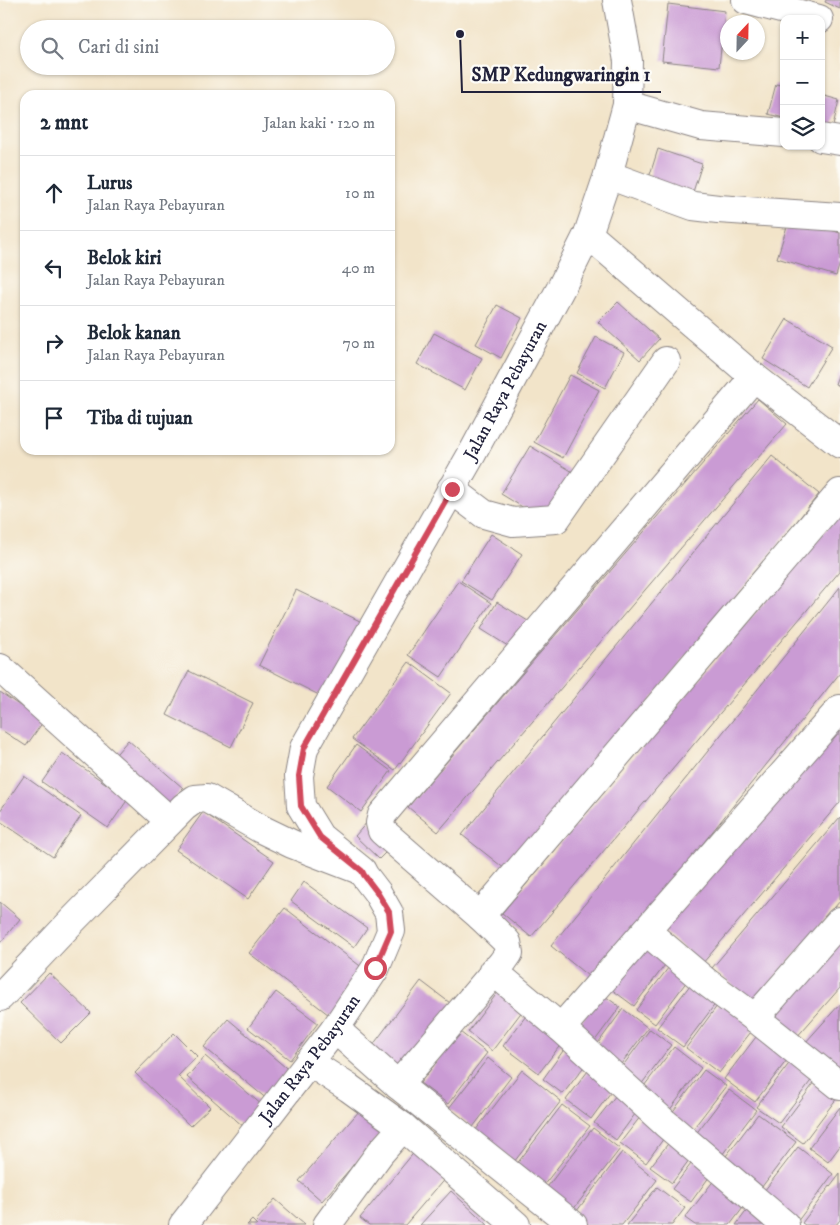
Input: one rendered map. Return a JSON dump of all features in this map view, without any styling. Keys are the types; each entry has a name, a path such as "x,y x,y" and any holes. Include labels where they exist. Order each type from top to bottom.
{"street":[{"name":"Jalan Raya Pebayuran","path":"183,1225 334,1029 375,968 391,931 389,912 362,871 320,837 301,806 299,776 304,748 473,452 542,325 588,234 608,175 627,105 628,61 617,0"},
{"path":"746,0 804,15"},
{"path":"825,20 840,25"},
{"path":"627,105 701,126 780,133"},
{"path":"825,139 840,141"},
{"path":"608,175 693,206 840,217"},
{"path":"588,234 754,377 840,444"},
{"path":"452,489 484,514 513,522 556,518 666,361"},
{"path":"398,1085 502,963 508,953 507,942 480,916 382,831 380,823 382,815 754,377"},
{"path":"480,916 840,493"},
{"path":"0,668 170,821"},
{"path":"561,1028 840,709"},
{"path":"0,996 170,821 195,799 206,798 292,844 362,871"},
{"path":"755,1018 840,921"},
{"path":"646,931 705,981 840,1086"},
{"path":"494,971 561,1028 665,1123 785,1225"},
{"path":"334,1029 398,1085 574,1225"},
{"path":"309,1062 403,1127 510,1223 530,1189"},
{"path":"327,1225 380,1152 403,1127"}],"building":[{"path":"826,0 840,0 840,9 825,2"},
{"path":"668,4 725,11 725,15 720,15 719,67 662,61"},
{"path":"776,84 780,85 780,117 768,114"},
{"path":"825,96 839,100 832,130 825,128"},
{"path":"658,149 702,164 692,195 648,181"},
{"path":"790,217 840,233 840,263 836,276 777,258"},
{"path":"618,302 659,339 640,360 598,322"},
{"path":"497,305 522,318 501,358 476,344"},
{"path":"787,319 832,346 807,387 763,359"},
{"path":"434,333 482,358 465,390 417,364"},
{"path":"596,337 624,352 605,388 577,373"},
{"path":"840,370 840,386 835,384"},
{"path":"570,375 599,390 563,458 534,442"},
{"path":"758,399 787,424 438,832 408,807"},
{"path":"530,446 573,472 544,520 501,494"},
{"path":"772,456 819,494 510,873 462,835"},
{"path":"840,513 840,571 531,937 502,913"},
{"path":"491,534 522,554 492,600 461,581"},
{"path":"458,581 491,603 441,677 408,655"},
{"path":"840,587 840,673 593,980 551,946"},
{"path":"296,590 364,623 327,699 259,665"},
{"path":"497,602 528,621 511,648 481,629"},
{"path":"409,662 451,693 395,770 352,739"},
{"path":"189,671 253,703 231,747 167,715"},
{"path":"0,692 43,722 26,746 0,729"},
{"path":"840,724 840,802 702,964 663,930"},
{"path":"128,740 183,788 168,806 112,759"},
{"path":"356,745 391,771 361,812 327,786"},
{"path":"62,753 128,799 108,828 42,782"},
{"path":"24,776 81,816 53,857 0,821 0,811"},
{"path":"203,812 274,861 248,899 176,850"},
{"path":"840,817 840,901 754,1003 712,968"},
{"path":"368,821 393,845 379,859 355,836"},
{"path":"304,882 367,928 354,947 291,901"},
{"path":"0,902 20,919 0,943"},
{"path":"285,908 368,972 333,1018 249,953"},
{"path":"840,935 840,988 795,1039 769,1016"},
{"path":"644,937 671,957 634,1006 607,986"},
{"path":"672,963 690,977 655,1024 636,1010"},
{"path":"49,973 91,1013 61,1043 20,1003"},
{"path":"694,980 719,999 683,1047 657,1028"},
{"path":"421,981 454,1006 403,1074 370,1049"},
{"path":"276,992 318,1023 290,1060 248,1028"},
{"path":"498,992 523,1010 492,1051 468,1032"},
{"path":"602,994 620,1007 591,1046 573,1032"},
{"path":"720,1002 754,1028 719,1073 686,1048"},
{"path":"840,1004 840,1074 805,1043"},
{"path":"623,1009 648,1028 618,1068 593,1050"},
{"path":"529,1012 565,1039 539,1073 503,1046"},
{"path":"228,1019 291,1072 268,1100 204,1047"},
{"path":"650,1029 671,1045 640,1086 619,1071"},
{"path":"460,1032 487,1053 448,1104 420,1083"},
{"path":"174,1033 197,1056 178,1076 210,1107 190,1126 135,1073"},
{"path":"759,1033 790,1056 755,1102 724,1079"},
{"path":"568,1044 589,1060 563,1094 543,1079"},
{"path":"674,1047 701,1068 669,1111 641,1090"},
{"path":"205,1056 263,1106 244,1127 187,1077"},
{"path":"488,1058 511,1077 473,1127 449,1108"},
{"path":"791,1061 813,1078 779,1123 756,1107"},
{"path":"591,1067 616,1085 591,1119 566,1100"},
{"path":"522,1070 561,1101 514,1162 475,1131"},
{"path":"704,1070 726,1086 692,1130 671,1114"},
{"path":"815,1082 837,1098 803,1143 781,1127"},
{"path":"620,1090 641,1106 616,1140 594,1123"},
{"path":"729,1090 756,1110 722,1155 695,1135"},
{"path":"562,1105 590,1126 543,1186 516,1165"},
{"path":"840,1107 840,1146 828,1162 809,1148"},
{"path":"360,1110 384,1130 322,1201 299,1181"},
{"path":"644,1112 669,1131 646,1163 620,1143"},
{"path":"758,1114 796,1142 761,1188 723,1160"},
{"path":"593,1128 620,1149 572,1211 544,1191"},
{"path":"674,1136 695,1152 672,1183 650,1167"},
{"path":"798,1147 833,1174 797,1222 761,1195"},
{"path":"416,1150 447,1176 405,1225 369,1225 360,1218"},
{"path":"622,1152 657,1180 622,1225 584,1225 573,1216"},
{"path":"697,1156 715,1169 691,1202 672,1189"},
{"path":"840,1173 840,1220 836,1225 805,1225 802,1223"},
{"path":"718,1175 749,1200 730,1225 695,1225 685,1218"},
{"path":"657,1187 685,1208 672,1225 627,1225"},
{"path":"451,1191 488,1225 420,1225"},
{"path":"275,1199 305,1225 261,1225 256,1221"},
{"path":"751,1205 773,1225 736,1225"},
{"path":"252,1220 257,1225 247,1225"}],"place":[{"name":"SMP Kedungwaringin 1","path":"460,34"}],"route":[{"path":"375,968 391,931 389,912 362,871 320,837 301,806 299,776 304,748 452,489"}]}
